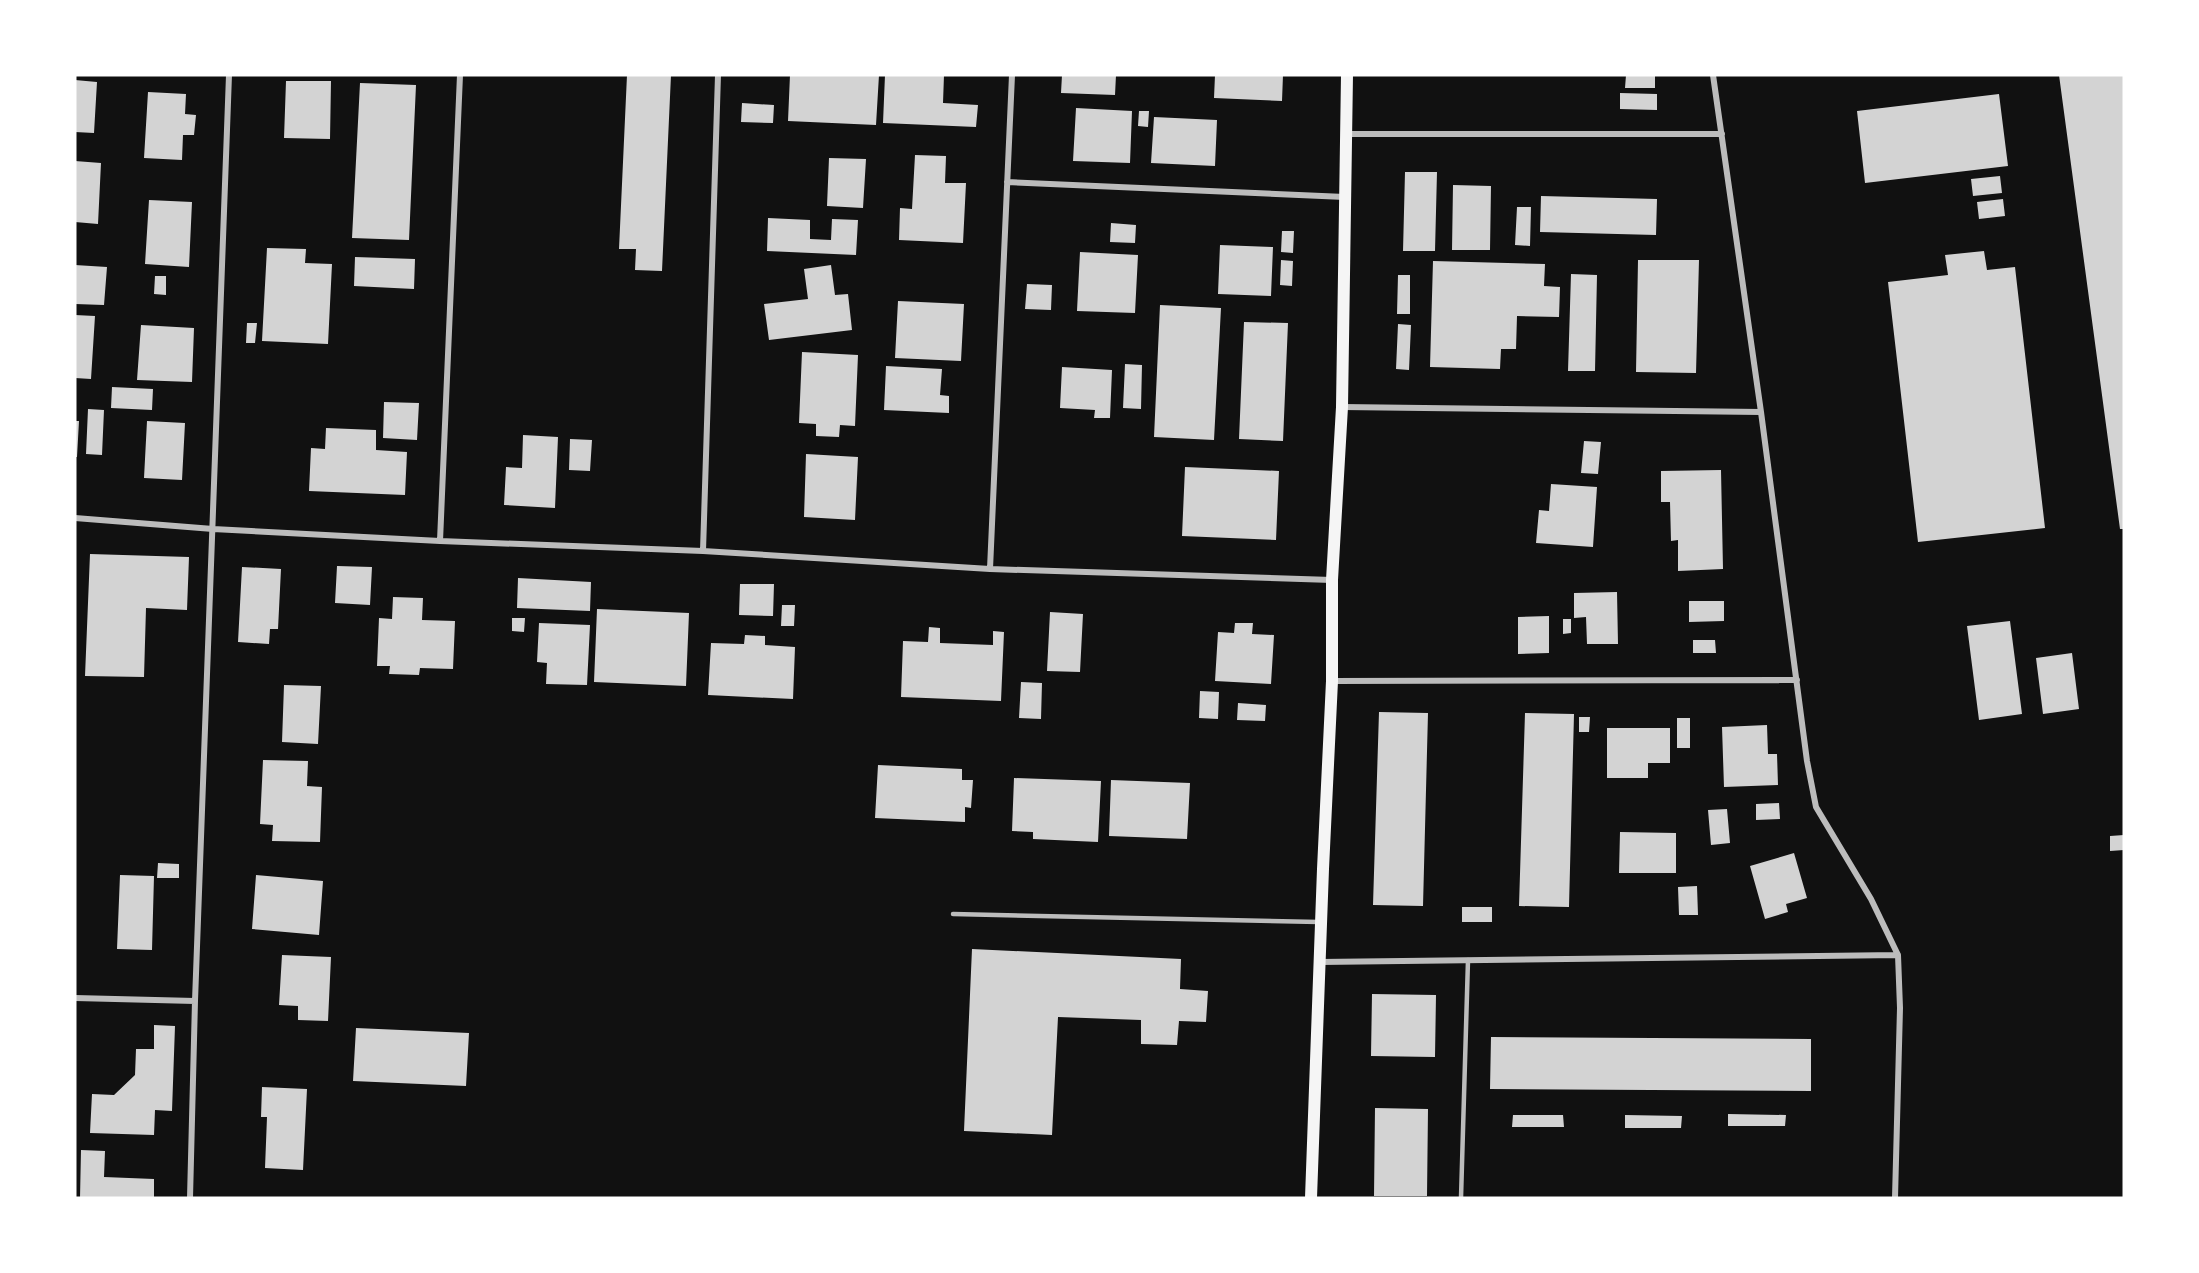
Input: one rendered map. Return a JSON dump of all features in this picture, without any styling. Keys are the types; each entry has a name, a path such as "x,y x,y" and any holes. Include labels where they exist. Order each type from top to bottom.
{"main road":[{"path":"1311,1198 1332,681 1332,580 1342,407 1347,75"}],"street":[{"path":"190,1198 195,1001 230,75"},
{"path":"440,541 459,75"},
{"path":"703,551 718,75"},
{"path":"990,569 1012,75"},
{"path":"1713,75 1761,412 1807,761 1816,807 1871,899 1898,955 1900,1008 1895,1198"},
{"path":"1347,135 1722,134"},
{"path":"1007,182 1346,197"},
{"path":"1342,407 1761,412"},
{"path":"75,518 213,529 440,541 703,551 990,569 1332,580"},
{"path":"1332,681 1797,680"},
{"path":"1320,962 1898,955"},
{"path":"75,998 195,1001"}],"lane":[{"path":"953,914 1321,922"},
{"path":"1461,1198 1468,960"}],"building":[{"path":"627,75 671,75 662,271 635,270 636,249 619,249"},
{"path":"790,75 879,75 876,125 788,121"},
{"path":"885,75 944,75 943,103 978,105 976,127 883,123"},
{"path":"1062,75 1116,75 1115,95 1061,93"},
{"path":"1215,75 1283,75 1282,101 1214,98"},
{"path":"1626,75 1655,75 1655,88 1625,88"},
{"path":"2059,75 2124,75 2124,529 2120,529"},
{"path":"75,80 97,82 94,133 75,132"},
{"path":"286,81 331,81 330,139 284,138"},
{"path":"360,83 416,85 409,240 352,238"},
{"path":"148,92 186,94 185,114 196,115 194,135 183,135 182,160 144,158"},
{"path":"1620,93 1657,94 1657,110 1620,109"},
{"path":"1999,94 2008,166 1865,183 1857,111"},
{"path":"742,103 774,105 773,123 741,122"},
{"path":"1076,108 1132,111 1130,163 1073,161"},
{"path":"1139,111 1149,111 1148,127 1138,126"},
{"path":"1154,117 1217,120 1215,166 1151,163"},
{"path":"915,155 946,156 945,183 966,183 963,243 899,240 900,208 912,209"},
{"path":"829,158 866,159 863,208 827,206"},
{"path":"75,161 101,163 98,224 75,222"},
{"path":"1405,172 1437,172 1435,251 1403,251"},
{"path":"2000,176 2002,193 1973,196 1971,179"},
{"path":"1453,185 1491,186 1490,250 1452,250"},
{"path":"1541,196 1657,199 1656,235 1540,232"},
{"path":"2003,199 2005,216 1979,219 1977,202"},
{"path":"149,200 192,202 189,267 145,264"},
{"path":"1517,207 1531,207 1530,246 1515,245"},
{"path":"768,218 810,220 810,239 831,240 832,219 858,220 856,255 767,251"},
{"path":"1111,223 1136,225 1135,243 1110,242"},
{"path":"1282,231 1294,231 1293,253 1281,252"},
{"path":"1220,245 1273,247 1271,296 1218,294"},
{"path":"267,248 306,249 305,263 332,264 328,344 262,341"},
{"path":"1984,251 1987,270 2015,267 2045,528 1918,542 1888,282 1948,275 1945,255"},
{"path":"1080,252 1138,255 1135,313 1077,311"},
{"path":"355,257 415,259 414,289 354,286"},
{"path":"1281,260 1293,261 1292,286 1280,285"},
{"path":"1638,260 1699,260 1696,373 1636,372"},
{"path":"1433,261 1545,264 1544,286 1560,287 1559,317 1517,316 1516,349 1501,349 1500,369 1430,367"},
{"path":"75,265 107,267 104,305 75,304"},
{"path":"831,265 835,295 848,294 852,330 769,340 764,304 808,299 804,269"},
{"path":"1571,274 1597,275 1595,371 1568,371"},
{"path":"1398,275 1410,275 1410,314 1397,314"},
{"path":"155,276 166,276 166,295 154,294"},
{"path":"1027,284 1052,285 1051,310 1025,309"},
{"path":"898,301 964,304 961,361 895,358"},
{"path":"1160,305 1221,308 1214,440 1154,437"},
{"path":"75,315 95,316 91,379 75,378"},
{"path":"1244,322 1288,323 1283,441 1239,439"},
{"path":"247,323 257,323 255,343 246,343"},
{"path":"1398,324 1411,325 1409,370 1396,369"},
{"path":"141,325 194,328 192,382 137,380"},
{"path":"802,352 858,355 855,426 840,425 839,437 816,436 816,424 799,423"},
{"path":"1125,364 1142,365 1141,409 1123,408"},
{"path":"886,366 942,369 940,395 949,396 949,413 884,410"},
{"path":"1062,367 1112,370 1110,418 1094,418 1095,410 1060,408"},
{"path":"112,387 153,389 152,410 111,408"},
{"path":"384,402 419,403 417,440 383,438"},
{"path":"88,409 104,410 102,455 86,454"},
{"path":"75,421 79,421 77,457 75,457"},
{"path":"147,421 185,423 182,480 144,478"},
{"path":"326,428 376,430 376,450 407,452 405,495 309,491 311,448 325,449"},
{"path":"523,435 558,437 555,508 504,505 506,467 522,468"},
{"path":"570,439 592,440 590,471 569,470"},
{"path":"1584,441 1601,442 1598,474 1581,473"},
{"path":"806,454 858,457 855,520 804,517"},
{"path":"1185,467 1279,471 1276,540 1182,536"},
{"path":"1721,470 1723,569 1678,571 1678,540 1671,541 1670,502 1661,502 1661,471"},
{"path":"1551,484 1597,487 1593,547 1536,543 1539,510 1549,511"},
{"path":"90,554 189,557 187,610 146,608 144,677 85,676"},
{"path":"337,566 372,567 370,605 335,603"},
{"path":"242,567 281,569 278,629 270,629 269,644 238,642"},
{"path":"518,578 591,582 590,611 517,608"},
{"path":"740,584 774,584 773,616 739,615"},
{"path":"1617,592 1618,644 1587,644 1586,617 1574,618 1574,593"},
{"path":"393,597 423,598 422,620 455,621 453,669 420,668 419,675 389,674 390,666 377,666 379,618 392,619"},
{"path":"1689,601 1724,601 1724,621 1689,622"},
{"path":"782,605 795,605 794,626 781,626"},
{"path":"597,609 689,613 686,686 594,682"},
{"path":"1050,612 1083,614 1080,672 1047,671"},
{"path":"1549,616 1549,653 1518,654 1518,617"},
{"path":"512,618 525,618 524,632 512,631"},
{"path":"1563,619 1571,619 1571,633 1563,634"},
{"path":"2010,621 2022,714 1979,720 1967,626"},
{"path":"539,623 590,625 587,685 546,684 547,663 537,662"},
{"path":"1235,623 1253,623 1252,634 1274,635 1271,684 1215,681 1218,632 1234,633"},
{"path":"929,627 940,628 940,643 993,645 993,631 1004,632 1001,701 901,697 903,641 928,642"},
{"path":"745,635 765,636 765,645 795,647 793,699 708,695 711,643 744,644"},
{"path":"1693,640 1715,640 1716,653 1693,653"},
{"path":"2072,653 2079,709 2043,714 2036,658"},
{"path":"1021,682 1042,683 1041,719 1019,718"},
{"path":"284,685 321,686 318,744 282,742"},
{"path":"1200,691 1219,692 1218,719 1199,718"},
{"path":"1238,703 1266,705 1265,721 1237,720"},
{"path":"1379,712 1428,713 1423,906 1373,905"},
{"path":"1525,713 1574,714 1569,907 1519,906"},
{"path":"1579,717 1590,717 1589,732 1579,732"},
{"path":"1677,718 1690,718 1690,748 1677,748"},
{"path":"1767,725 1768,754 1777,754 1778,785 1724,787 1722,727"},
{"path":"1607,728 1670,728 1670,763 1648,763 1648,778 1607,778"},
{"path":"263,760 308,761 307,786 322,787 320,842 272,841 273,825 260,824"},
{"path":"878,765 962,769 962,780 973,780 971,808 965,807 965,822 875,818"},
{"path":"1014,778 1101,781 1098,842 1033,839 1033,832 1012,831"},
{"path":"1111,780 1190,783 1187,839 1109,836"},
{"path":"1779,803 1780,819 1756,820 1756,804"},
{"path":"1727,809 1730,843 1711,845 1708,810"},
{"path":"1620,832 1676,833 1676,873 1619,873"},
{"path":"2124,835 2124,850 2110,851 2110,836"},
{"path":"1794,853 1807,898 1786,904 1788,912 1765,919 1750,866"},
{"path":"158,863 179,864 179,878 157,878"},
{"path":"120,875 154,876 152,950 117,949"},
{"path":"256,875 323,881 319,935 252,929"},
{"path":"1697,886 1698,915 1679,915 1678,887"},
{"path":"1462,907 1492,907 1492,922 1462,922"},
{"path":"972,949 1181,959 1180,989 1208,991 1206,1022 1179,1021 1177,1045 1141,1044 1141,1020 1058,1017 1052,1135 964,1131"},
{"path":"282,955 331,957 328,1021 298,1020 298,1006 279,1005"},
{"path":"1372,994 1436,995 1435,1057 1371,1056"},
{"path":"154,1025 175,1026 172,1111 155,1110 154,1135 90,1133 92,1094 114,1095 135,1075 136,1049 154,1049"},
{"path":"356,1028 469,1033 466,1086 353,1081"},
{"path":"1491,1037 1811,1039 1811,1091 1490,1089"},
{"path":"262,1087 307,1089 303,1170 265,1168 267,1117 261,1117"},
{"path":"1375,1108 1428,1109 1427,1196 1374,1196"},
{"path":"1728,1114 1786,1115 1785,1126 1728,1126"},
{"path":"1513,1115 1563,1115 1564,1127 1512,1127"},
{"path":"1625,1115 1682,1116 1681,1128 1625,1128"},
{"path":"81,1150 105,1151 104,1177 154,1179 154,1198 80,1198"}]}
